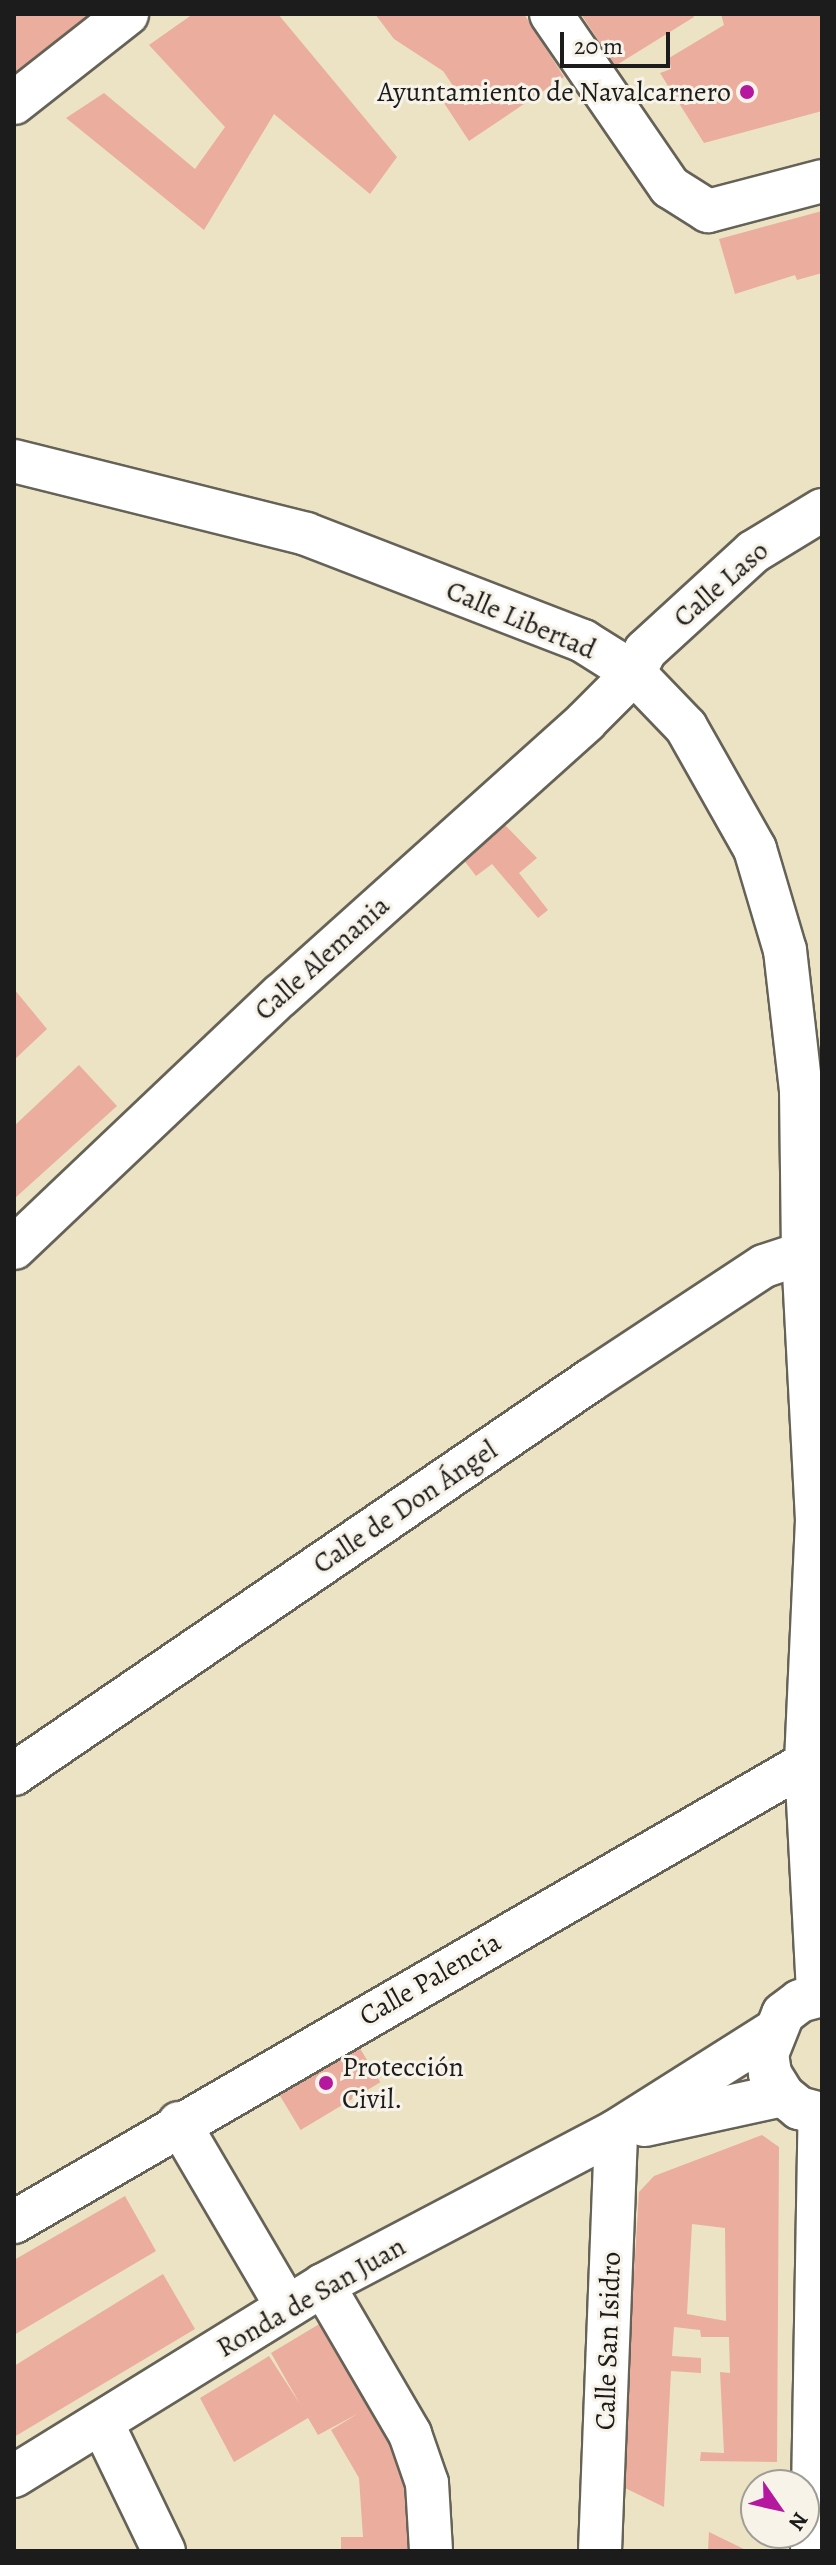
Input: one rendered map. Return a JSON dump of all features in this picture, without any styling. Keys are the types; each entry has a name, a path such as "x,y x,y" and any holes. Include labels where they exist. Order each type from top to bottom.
{"street":[{"path":"14,103 127,14"},
{"path":"551,14 670,187 708,211 822,181"},
{"name":"Calle Libertad","path":"14,461 306,534 583,641 634,673 686,727 755,849 785,950 811,1094 803,1253 817,1431 817,1520 806,1763 820,1995"},
{"name":"Calle Laso","path":"634,673 645,651 753,552 822,510"},
{"name":"Calle Alemania","path":"14,1248 634,673"},
{"name":"Calle de Don Ángel","path":"14,1774 591,1380 764,1266 803,1253"},
{"name":"Calle Palencia","path":"14,2222 179,2123 806,1763"},
{"name":"Ronda de San Juan","path":"14,2476 103,2425 323,2285 616,2131 771,2033 783,2014 820,1995"},
{"path":"771,2033 770,2074 783,2095 821,2114 812,2551"},
{"name":"Ronda de San Juan","path":"616,2131 783,2095"},
{"path":"179,2123 287,2307"},
{"name":"Calle San Isidro","path":"600,2551 616,2131"},
{"path":"323,2285 410,2434 427,2483 431,2551"},
{"path":"103,2425 164,2551"}],"building":[{"path":"14,14 95,14 14,82"},
{"path":"193,14 278,14 397,157 370,194 274,114 204,230 66,118 104,93 195,169 225,127 149,45"},
{"path":"375,14 524,14 564,77 469,141 444,103 458,93 443,71 394,39"},
{"path":"581,14 692,14 694,17 615,66"},
{"name":"Ayuntamiento de Navalcarnero","path":"721,14 822,14 822,111 704,143 660,73 671,69 669,58 724,25"},
{"path":"822,211 822,273 797,280 795,275 735,294 719,239"},
{"path":"504,824 537,858 519,873 548,910 538,918 492,864 476,876 463,859"},
{"path":"14,989 47,1029 14,1060"},
{"path":"79,1065 117,1106 14,1199 14,1126"},
{"name":"Protección Civil.","path":"352,2035 380,2082 301,2130 272,2083"},
{"path":"762,2135 779,2147 777,2462 700,2461 701,2452 724,2453 720,2372 730,2373 729,2337 701,2337 700,2330 674,2327 672,2356 701,2358 701,2373 671,2371 664,2507 621,2486 639,2192 654,2176","holes":["692,2224 725,2228 726,2321 687,2314"]},
{"path":"125,2196 156,2251 14,2335 14,2260"},
{"path":"163,2274 195,2329 14,2437 14,2366"},
{"path":"326,2320 409,2467 411,2551 341,2551 341,2537 363,2537 359,2478 331,2430 359,2413 318,2435 308,2418 234,2462 200,2398 269,2356 300,2404 271,2353"},
{"path":"709,2532 748,2551 708,2551"}],"place":[{"name":"Ayuntamiento de Navalcarnero","path":"747,92"},
{"name":"Protección Civil.","path":"326,2083"}]}
